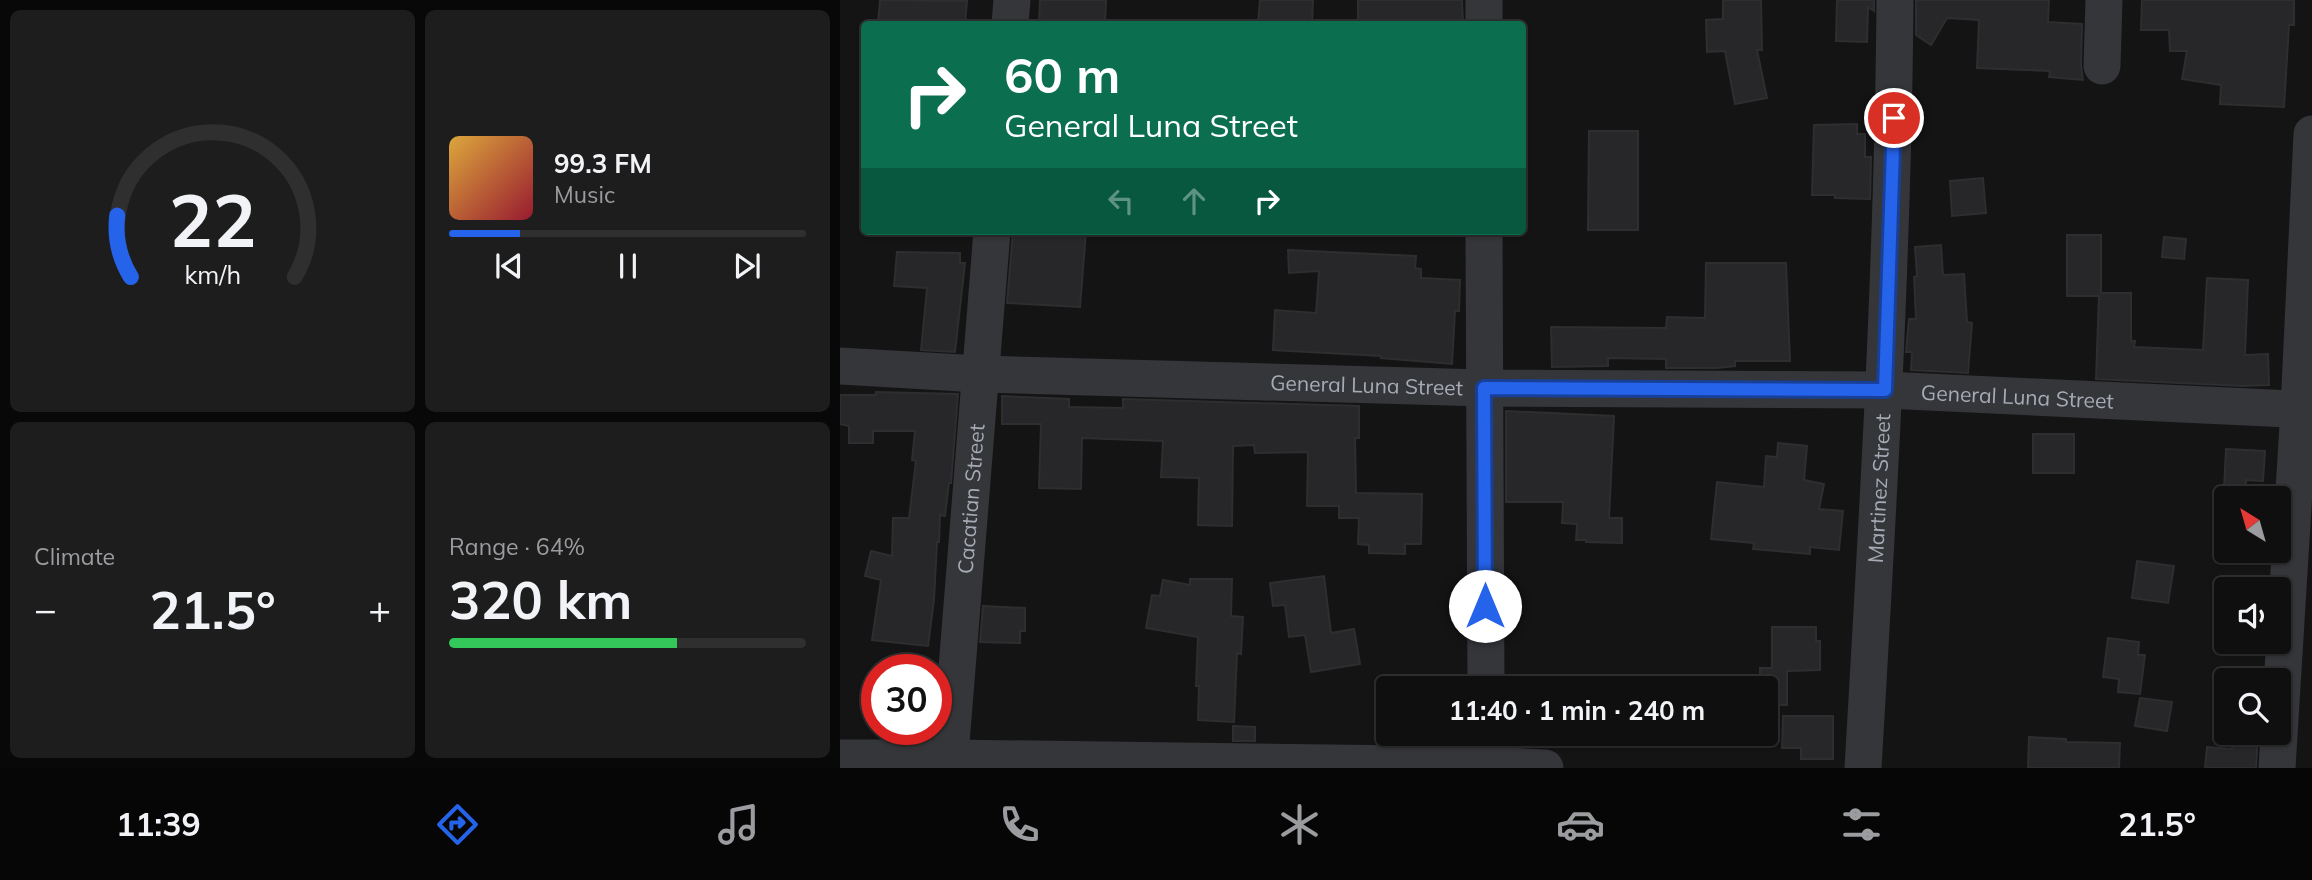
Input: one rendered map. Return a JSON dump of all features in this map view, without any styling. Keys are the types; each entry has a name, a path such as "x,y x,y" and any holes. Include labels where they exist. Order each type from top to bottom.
{"street":[{"path":"1010,21 1012,0"},
{"path":"1484,21 1485,0"},
{"name":"Martinez Street","path":"1863,768 1885,390 1895,0"},
{"path":"2102,66 2104,0"},
{"path":"2277,768 2305,410 2312,134"},
{"name":"Cacatian Street","path":"950,763 992,235"},
{"path":"1484,235 1486,676"},
{"name":"General Luna Street","path":"840,366 979,374 1484,388 1885,390 2305,410"},
{"path":"840,758 950,763 1486,749 1545,768"}],"building":[{"path":"880,0 967,1 965,21 878,21"},
{"path":"1040,0 1106,0 1105,21 1039,21"},
{"path":"1260,0 1313,0 1312,21 1258,21"},
{"path":"1358,0 1462,0 1463,21 1358,21"},
{"path":"1723,0 1761,0 1762,50 1757,50 1767,98 1735,104 1725,51 1707,52 1706,20 1723,19"},
{"path":"1837,0 1874,0 1874,11 1868,7 1867,42 1836,41"},
{"path":"1916,0 2049,0 2048,22 2082,24 2083,80 2049,77 2050,71 1977,68 1979,20 1947,18 1931,45 1916,35"},
{"path":"2142,0 2294,0 2294,25 2289,25 2284,107 2220,104 2221,85 2182,79 2187,51 2170,51 2169,30 2141,30"},
{"path":"1857,124 1857,134 1865,134 1865,157 1871,157 1870,199 1812,195 1814,125"},
{"path":"1589,131 1638,131 1638,230 1588,230"},
{"path":"1983,178 1986,213 1952,216 1950,181"},
{"path":"1013,235 1086,235 1080,307 1007,303"},
{"path":"2067,235 2101,235 2101,293 2131,293 2131,341 2135,341 2134,347 2203,350 2207,278 2248,280 2245,355 2268,354 2269,385 2096,379 2099,296 2067,296"},
{"path":"2164,237 2186,239 2184,259 2162,257"},
{"path":"1941,245 1943,275 1964,274 1967,322 1972,323 1968,373 1911,370 1912,352 1906,352 1909,319 1916,319 1915,247"},
{"path":"1288,250 1416,256 1415,268 1421,269 1421,278 1460,280 1452,364 1381,356 1273,350 1275,310 1316,313 1319,271 1289,273"},
{"path":"897,252 960,253 960,263 965,263 955,352 921,350 927,288 894,286"},
{"path":"1706,263 1786,263 1790,361 1735,361 1735,366 1717,368 1666,368 1666,359 1608,358 1608,366 1552,367 1551,327 1666,328 1667,317 1705,318"},
{"path":"876,392 958,394 951,483 945,516 940,515 928,646 872,640 881,580 865,576 871,551 892,556 893,518 909,518 916,461 912,460 915,431 873,431 873,443 849,443 849,426 840,424 840,395 875,395"},
{"path":"1002,396 1069,399 1069,407 1123,408 1123,399 1359,406 1359,438 1355,438 1356,493 1422,494 1421,544 1405,544 1405,554 1369,553 1369,545 1358,544 1359,518 1339,518 1339,506 1307,506 1308,452 1255,453 1254,445 1233,446 1232,526 1198,525 1199,478 1161,477 1163,441 1082,438 1081,489 1039,488 1041,424 1002,424"},
{"path":"1506,411 1614,416 1609,518 1622,518 1622,543 1576,540 1577,524 1562,523 1563,502 1506,502"},
{"path":"2033,434 2074,434 2074,473 2033,473"},
{"path":"1778,443 1807,446 1804,480 1824,484 1819,509 1843,511 1839,550 1810,547 1810,554 1753,549 1754,543 1711,539 1717,482 1764,487 1766,456 1777,457"},
{"path":"2226,449 2265,451 2263,481 2246,480 2246,486 2224,486"},
{"path":"2137,561 2174,566 2168,603 2132,598"},
{"path":"1324,576 1331,633 1354,629 1360,664 1311,672 1305,635 1289,637 1285,605 1273,606 1270,583"},
{"path":"1190,579 1232,579 1231,616 1243,617 1241,654 1237,653 1234,722 1198,720 1198,637 1146,628 1152,595 1160,596 1163,580 1190,585"},
{"path":"983,606 1025,608 1025,631 1020,631 1020,643 980,642"},
{"path":"1772,627 1816,627 1816,641 1820,641 1820,670 1787,671 1787,705 1778,705 1778,676 1760,676 1760,668 1772,668"},
{"path":"2108,638 2139,642 2138,655 2145,655 2140,694 2118,692 2119,679 2103,677"},
{"path":"2140,698 2172,702 2167,731 2135,726"},
{"path":"1783,716 1833,716 1833,759 1801,759 1801,748 1782,748"},
{"path":"1233,726 1255,727 1255,741 1233,741"},
{"path":"2029,737 2066,739 2066,742 2120,743 2119,768 2028,768"},
{"path":"2232,745 2257,745 2256,768 2205,768 2207,747 2232,749"}],"route":[{"path":"1485,606 1484,388 1885,390 1894,118"}]}
